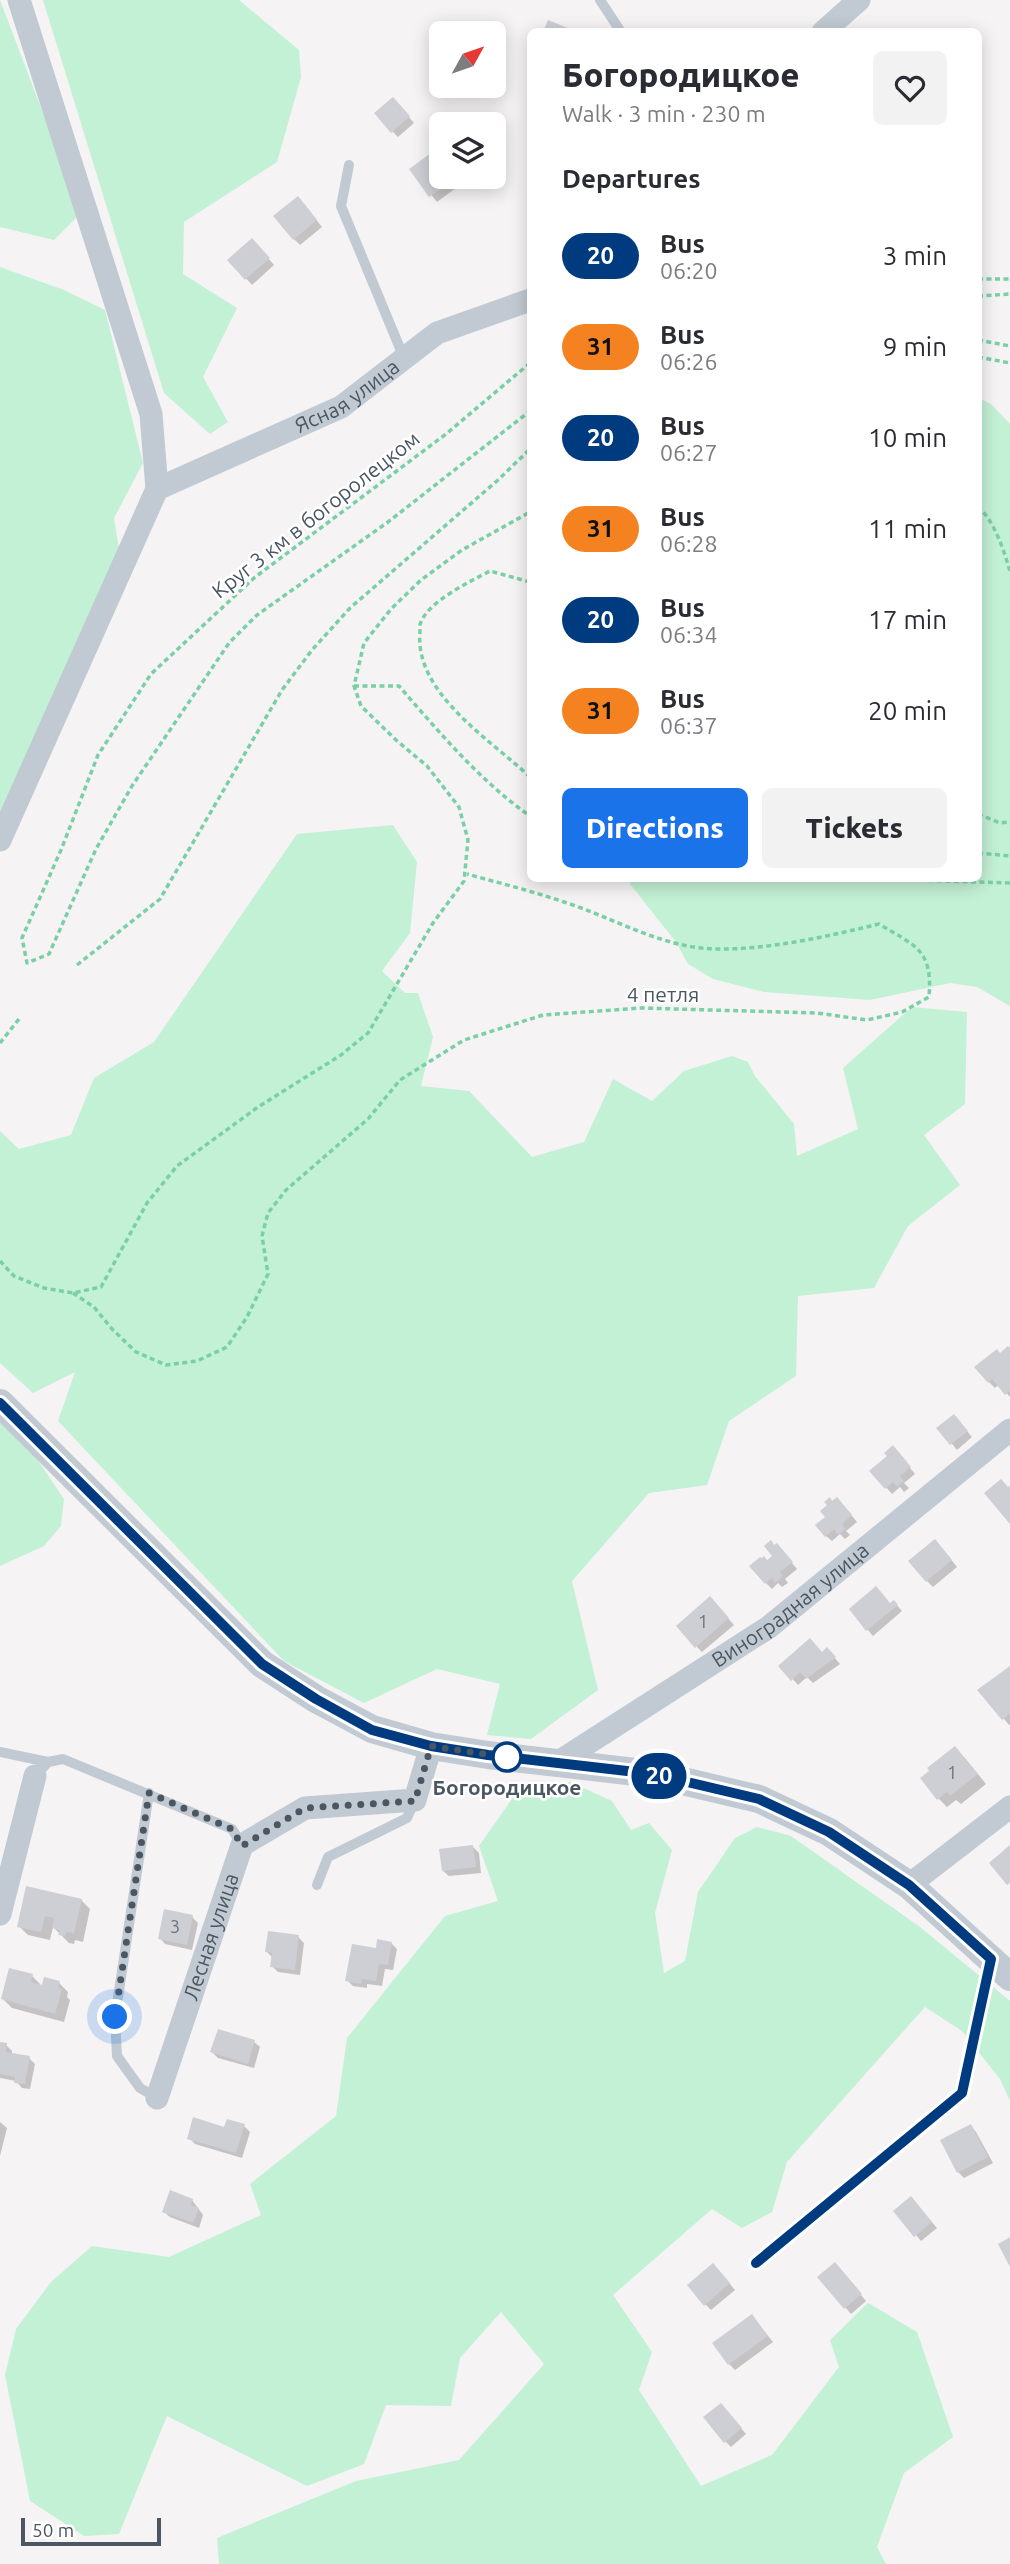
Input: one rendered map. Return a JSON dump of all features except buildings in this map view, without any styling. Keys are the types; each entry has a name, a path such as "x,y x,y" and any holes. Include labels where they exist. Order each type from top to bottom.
{"street":[{"path":"0,840 158,489 151,414 19,0"},
{"path":"827,28 848,5"},
{"name":"Ясная улица","path":"158,489 341,407 437,333 527,301"},
{"path":"0,1403 262,1664 316,1699 372,1730 431,1746 653,1774 759,1799 829,1832 909,1885 1000,1968"},
{"name":"Виноградная улица","path":"557,1763 769,1627 1010,1430"},
{"path":"415,1801 431,1746"},
{"path":"0,1914 41,1769"},
{"name":"Лесная улица","path":"158,2098 242,1846 305,1808 415,1801"},
{"path":"909,1885 1010,1807"}],"lane":[{"path":"600,0 618,28"},
{"path":"349,165 341,206 404,358"},
{"path":"0,1752 41,1769 63,1759 232,1829 242,1846"},
{"path":"149,1793 115,2017 117,2056 140,2088 158,2098"},
{"path":"317,1885 328,1857 407,1818 415,1801"},
{"path":"756,2263 962,2093 1000,1968"}],"path":[{"path":"982,279 1010,279"},
{"path":"982,296 1010,294"},
{"path":"982,341 1010,346"},
{"path":"982,358 1010,363"},
{"name":"Круг 3 км в богоролецком","path":"527,366 446,433 254,578 152,674 98,755 61,850 22,938 27,963 49,954 96,849 132,786 229,643 257,615 388,522 527,413"},
{"path":"77,965 160,899 282,690 312,650 350,608 527,452"},
{"path":"982,510 987,514 1010,570"},
{"path":"0,1261 14,1276 44,1288 74,1293 101,1287 147,1203 177,1166 258,1107 341,1055 368,1033 433,923 454,897 467,874 468,840 459,807 427,766 361,706 354,686 364,643 391,609 421,580 462,551 527,514"},
{"path":"527,581 490,571 466,584 441,600 421,621 419,646 427,674 456,711 527,774"},
{"path":"354,686 399,686 477,771 507,800 527,814"},
{"path":"982,816 1000,823 1010,822"},
{"path":"982,853 1010,856"},
{"name":"4 петля","path":"74,1293 94,1307 136,1352 166,1366 197,1361 227,1347 247,1317 268,1274 262,1236 268,1213 285,1190 368,1119 400,1080 464,1040 543,1015 641,1008 817,1013 867,1020 902,1012 929,997 930,978 925,956 909,942 879,924 764,945 715,949 632,930 565,902 467,874"},
{"path":"978,882 1010,883"},
{"path":"0,1043 19,1019"}],"green space":[{"path":"0,0 81,213 54,240 0,227"},
{"path":"43,0 239,0 299,50 301,77 277,162 184,222 183,274 237,308 203,377 228,422 210,434 164,393"},
{"path":"0,267 64,290 105,310 143,463 114,518 121,562 0,816"},
{"path":"982,400 991,404 1010,424 1010,1006 977,987 950,983 870,1000 764,992 713,979 688,964 676,942 630,884 982,882"},
{"path":"393,825 417,862 410,933 382,971 405,993 418,993 433,1037 421,1086 469,1091 532,1157 584,1142 613,1079 652,1101 684,1071 732,1056 748,1062 755,1076 794,1124 797,1156 858,1129 843,1068 912,1007 967,1012 965,1104 924,1135 960,1185 908,1226 874,1288 798,1296 796,1376 729,1421 707,1485 649,1493 572,1581 598,1690 531,1739 487,1735 500,1684 437,1669 364,1703 284,1661 58,1421 75,1372 33,1393 0,1363 0,1131 19,1149 71,1135 94,1078 154,1042 297,834"},
{"path":"0,1420 33,1453 64,1499 61,1526 44,1546 0,1566"},
{"path":"570,1782 612,1801 631,1830 649,1823 672,1850 655,1913 664,1973 685,1961 698,1892 735,1838 757,1827 791,1836 920,1927 1010,2001 1010,2101 1000,2079 962,2031 925,2007 787,2162 772,2212 742,2228 712,2209 613,2295 652,2352 639,2390 701,2486 772,2455 839,2367 830,2340 868,2303 917,2332 953,2437 904,2473 877,2547 886,2564 219,2564 217,2538 356,2481 459,2460 544,2364 501,2312 460,2358 451,2406 386,2405 364,2464 307,2486 167,2416 119,2534 84,2536 30,2501 5,2375 16,2329 51,2282 92,2246 169,2257 261,2215 250,2184 336,2116 347,2038 445,1916 498,1901 479,1846 514,1796"}],"bus line":[{"name":"20","path":"0,1403 262,1664 316,1699 372,1730 431,1746 653,1774 759,1799 829,1832 909,1885 991,1959 962,2093 756,2263"}],"place":[{"name":"Богородицкое","path":"507,1757"}],"route":[{"path":"115,2017 149,1793 232,1829 242,1846 305,1808 415,1801 431,1746 510,1758 507,1757"}]}
